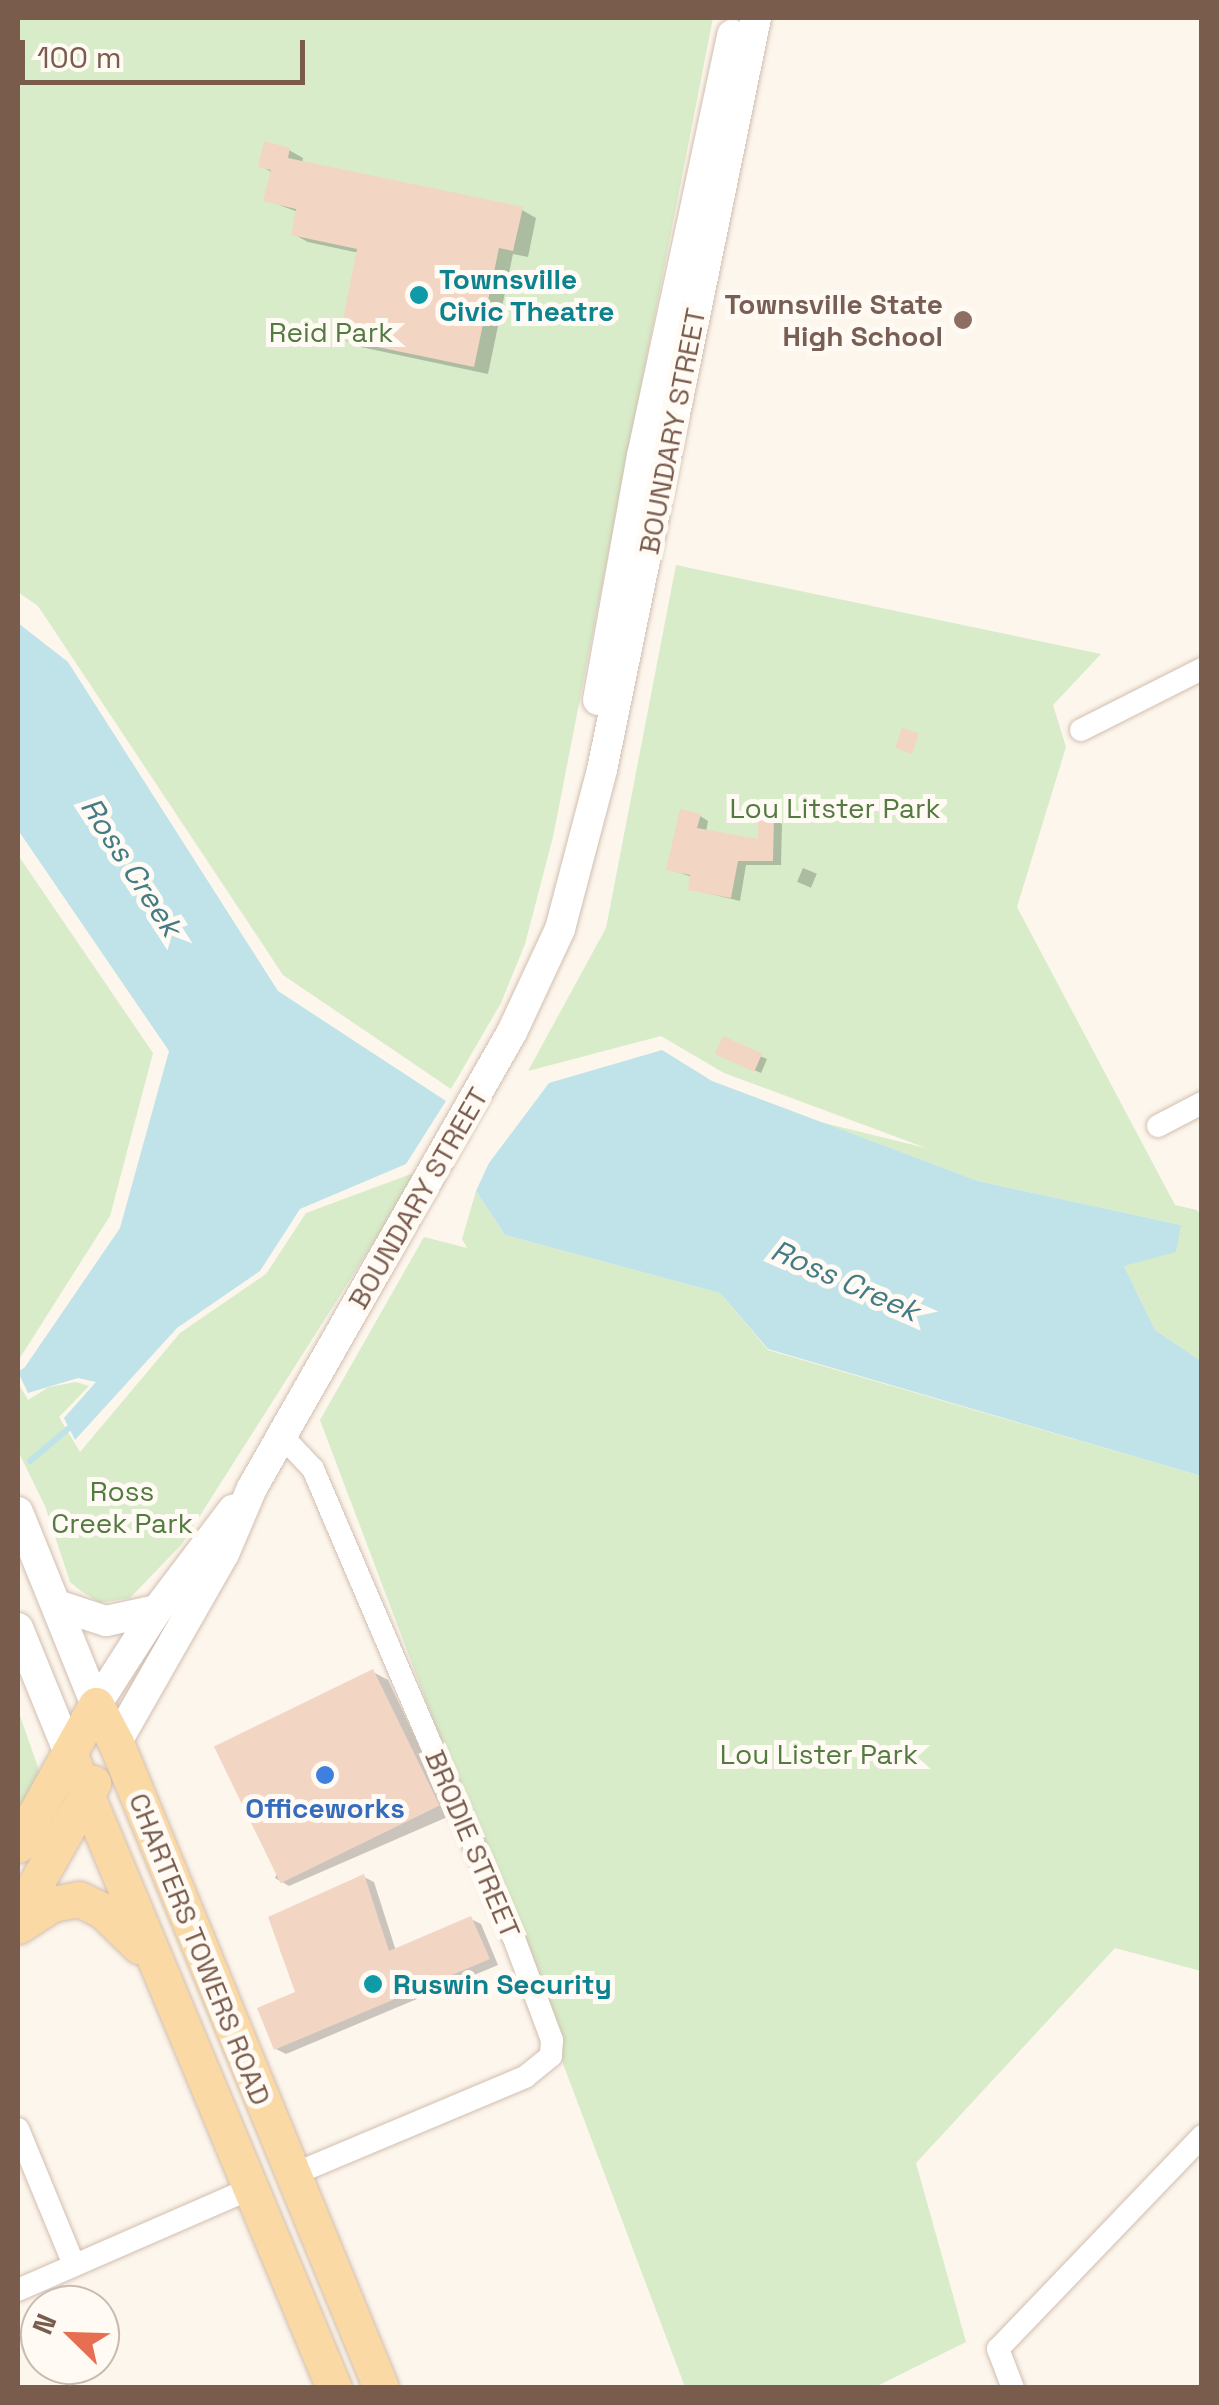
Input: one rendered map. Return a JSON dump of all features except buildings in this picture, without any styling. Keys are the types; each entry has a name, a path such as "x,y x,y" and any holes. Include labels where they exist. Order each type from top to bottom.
{"main road":[{"name":"BOUNDARY STREET","path":"583,842 587,767 614,597 736,18"},
{"name":"BOUNDARY STREET","path":"116,1743 224,1554 252,1488 520,1018 560,929 636,614 756,18"},
{"name":"BOUNDARY STREET","path":"96,1705 157,1610 252,1488"},
{"name":"CHARTERS TOWERS ROAD","path":"18,1512 380,2388"},
{"path":"57,1606 106,1621 157,1610"},
{"name":"CHARTERS TOWERS ROAD","path":"18,1628 150,1958 334,2388"},
{"path":"18,1845 96,1705"},
{"path":"18,1915 116,1743"},
{"path":"18,1926 60,1901 87,1901 112,1918 150,1958"}],"street":[{"path":"1081,730 1202,670"},
{"path":"1158,1126 1202,1104"},
{"name":"BRODIE STREET","path":"282,1436 313,1469 515,1941 552,2040 551,2056 525,2077 292,2175"},
{"path":"18,2129 74,2264"},
{"path":"1013,2388 998,2349 1202,2136"},
{"path":"18,2290 251,2188"}],"green space":[{"name":"Reid Park","path":"18,18 713,18 553,837 525,944 501,1003 451,1089 283,975 38,606 18,592"},
{"name":"Lou Litster Park","path":"676,565 1101,654 1053,705 1066,747 1017,907 1175,1205 1197,1210 1201,1217 1201,1361 1155,1330 1124,1266 1181,1225 978,1181 820,1122 926,1148 724,1073 661,1036 528,1071 606,928"},
{"path":"18,855 153,1053 110,1216 18,1361"},
{"name":"Ross Creek Park","path":"419,1171 182,1544 130,1598 100,1603 70,1582 45,1506 18,1451 18,1383 28,1400 49,1387 76,1382 89,1386 59,1417 80,1452 180,1333 266,1274 306,1213"},
{"name":"Lou Lister Park","path":"476,1191 505,1235 720,1293 768,1350 1201,1476 1201,1971 1115,1948 916,2163 966,2342 875,2387 685,2387 320,1420 424,1237 467,1248 462,1239"},
{"path":"18,1710 40,1773 18,1817"}],"water":[{"name":"Ross Creek","path":"18,623 68,662 278,991 446,1101 406,1164 300,1209 260,1271 177,1328 75,1440 64,1418 96,1382 78,1378 28,1393 18,1372 120,1228 169,1051 18,830"},
{"name":"Ross Creek","path":"662,1050 712,1081 978,1181 1181,1225 1176,1252 1124,1266 1155,1330 1201,1361 1201,1476 768,1349 720,1293 505,1235 476,1191 489,1163 549,1083"}],"waterway":[{"path":"30,1461 75,1423"}],"place":[{"name":"Townsville Civic Theatre","path":"419,295"},
{"name":"Townsville State High School","path":"963,320"},
{"name":"Officeworks","path":"325,1775"},
{"name":"Ruswin Security","path":"373,1984"}]}
